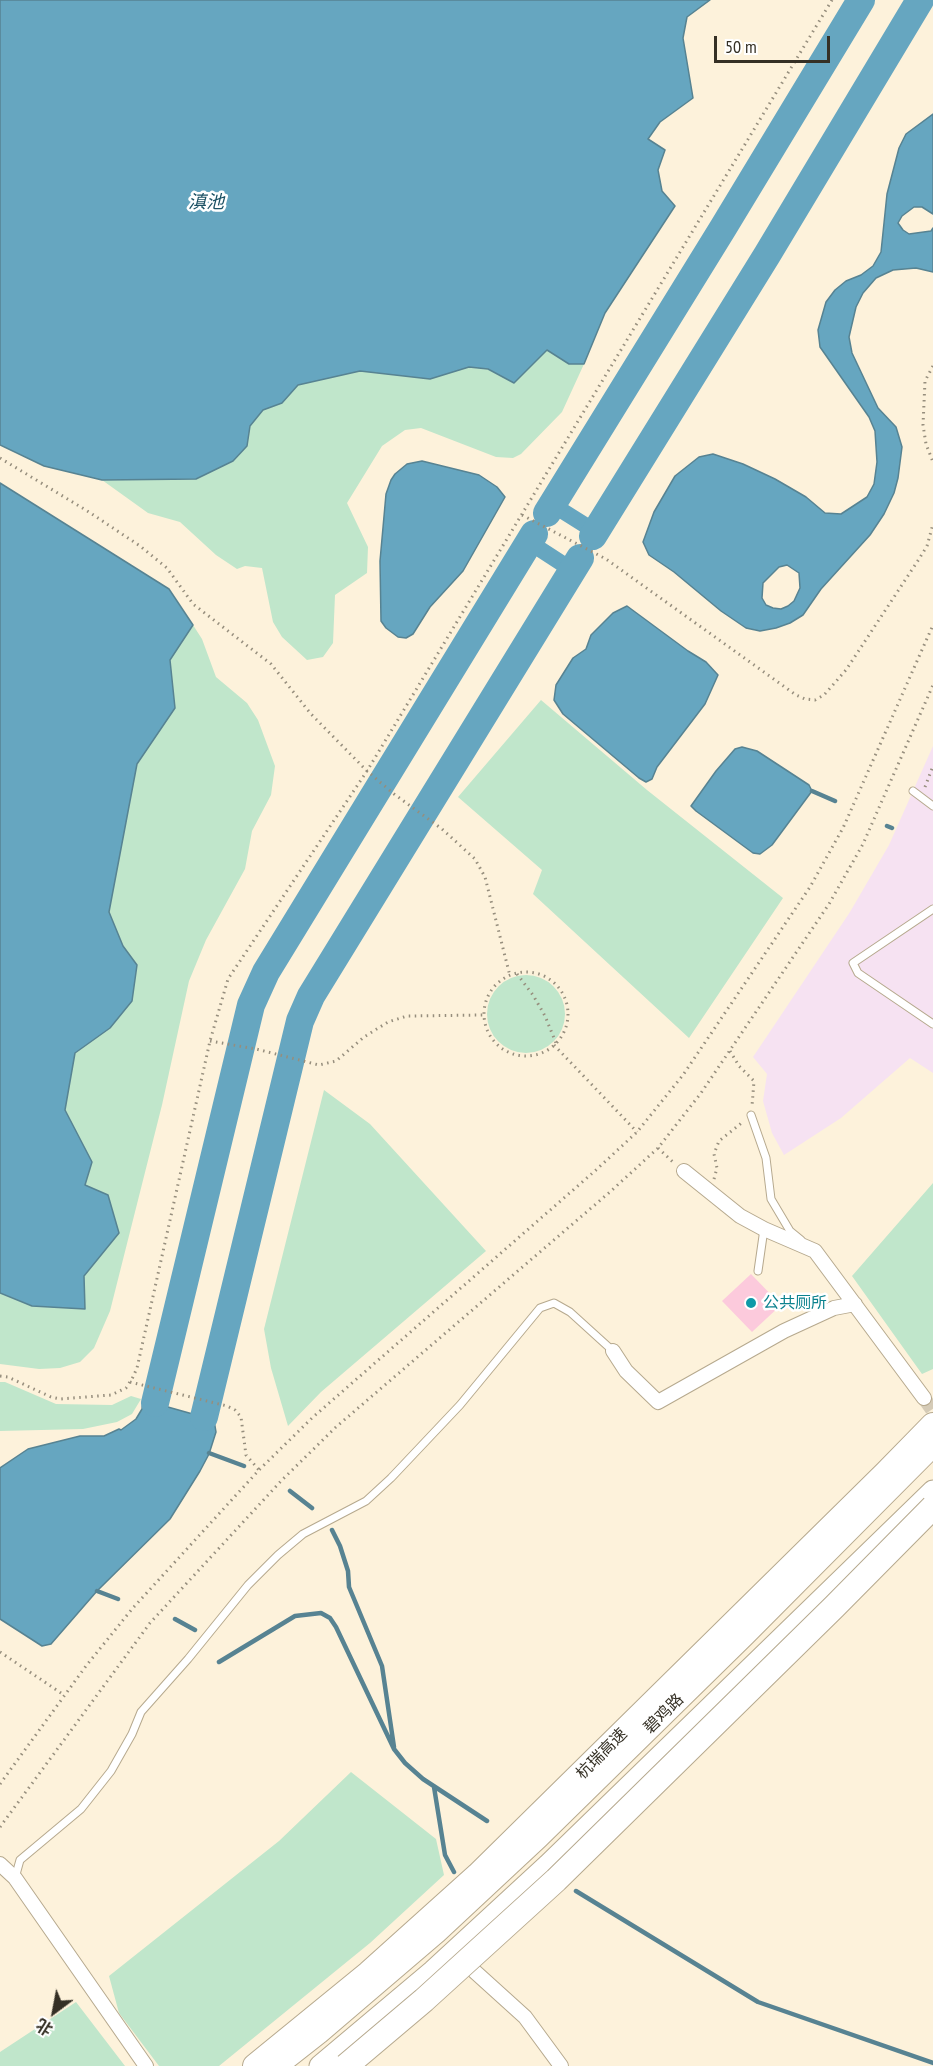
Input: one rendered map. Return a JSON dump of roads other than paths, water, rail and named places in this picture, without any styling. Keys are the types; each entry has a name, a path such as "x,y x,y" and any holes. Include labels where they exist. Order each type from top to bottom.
{"highway":[{"name":"杭瑞高速","path":"255,2066 369,1973 486,1866 933,1425"},
{"name":"碧鸡路","path":"277,2066 436,1933 539,1838 933,1446"},
{"name":"碧鸡路","path":"320,2066 454,1952 548,1865 933,1491"},
{"path":"346,2066 424,2000 556,1880 933,1507"}],"street":[{"path":"684,1171 740,1216 815,1251 924,1398"},
{"path":"613,1351 626,1371 658,1402 784,1330 834,1308 855,1304"},
{"path":"0,1864 15,1878 146,2066"},
{"path":"454,1952 525,2017 561,2066"}],"lane":[{"path":"913,791 933,806"},
{"path":"933,909 853,963 858,973 933,1024"},
{"path":"751,1115 766,1158 771,1199 790,1231 815,1251"},
{"path":"758,1271 764,1229"},
{"path":"15,1878 20,1860 81,1809 111,1771 132,1734 141,1712 248,1585 303,1534 366,1501 392,1478 460,1405 540,1308 554,1303 570,1312 613,1351"}],"water":[{"name":"滇池","path":"0,0 710,0 687,17 683,38 693,98 660,122 648,139 665,150 658,170 662,191 675,206 605,313 584,364 569,364 547,350 514,383 488,369 469,367 430,379 360,371 298,385 282,403 263,410 250,426 247,446 233,461 196,479 102,480 44,466 0,445"},
{"path":"933,114 933,214 922,207 914,207 902,216 898,223 909,234 931,231 933,228 933,272 916,268 893,270 876,278 863,293 856,307 849,337 852,353 878,408 896,427 902,447 894,493 870,535 821,589 803,615 776,628 760,631 746,628 649,555 643,542 654,512 675,476 699,457 713,454 743,464 775,479 806,497 825,513 841,514 867,497 874,484 877,462 875,431 869,417 820,347 818,330 826,302 835,290 873,266 881,252 887,194 899,148 906,134","holes":["787,565 799,573 800,588 794,601 781,609 766,605 762,598 763,583 779,567"]},
{"path":"422,461 479,475 497,487 505,497 463,571 430,607 413,634 406,638 398,637 381,621 380,561 386,494 395,474 407,464"},
{"path":"0,483 169,589 193,625 170,660 175,708 137,764 109,912 123,946 137,965 132,1001 110,1028 75,1053 65,1110 92,1162 85,1185 108,1195 119,1233 84,1276 85,1309 32,1306 0,1293"},
{"path":"627,606 706,662 718,675 705,704 657,767 652,779 646,782 563,714 554,700 556,685 573,658 586,649 591,635 613,613"},
{"path":"742,747 757,751 809,785 812,791 772,845 760,854 753,853 691,806 735,749"},
{"path":"143,1400 214,1420 216,1432 209,1454 170,1519 97,1591 51,1644 42,1646 0,1619 0,1468 28,1449 80,1436 104,1436 121,1430 136,1419 142,1409"}],"waterway":[{"path":"547,513 861,0"},
{"path":"593,536 767,255 920,0"},
{"path":"553,505 596,532"},
{"path":"155,1403 251,1005 266,972 534,534"},
{"path":"529,542 572,570"},
{"path":"204,1417 300,1021 311,996 580,558"},
{"path":"812,791 835,801"},
{"path":"887,826 892,828"},
{"path":"209,1453 244,1466"},
{"path":"290,1491 312,1508"},
{"path":"332,1530 348,1571 349,1587 382,1666 394,1747"},
{"path":"97,1591 118,1599"},
{"path":"219,1662 295,1616 321,1613 330,1618 394,1749 405,1763 423,1779 487,1821"},
{"path":"175,1619 195,1630"},
{"path":"434,1787 445,1855 454,1872"},
{"path":"576,1891 758,2002 933,2063"}],"tunnel":[{"path":"924,1398 933,1411"}],"place":[{"name":"公共厕所","path":"751,1303"}]}
